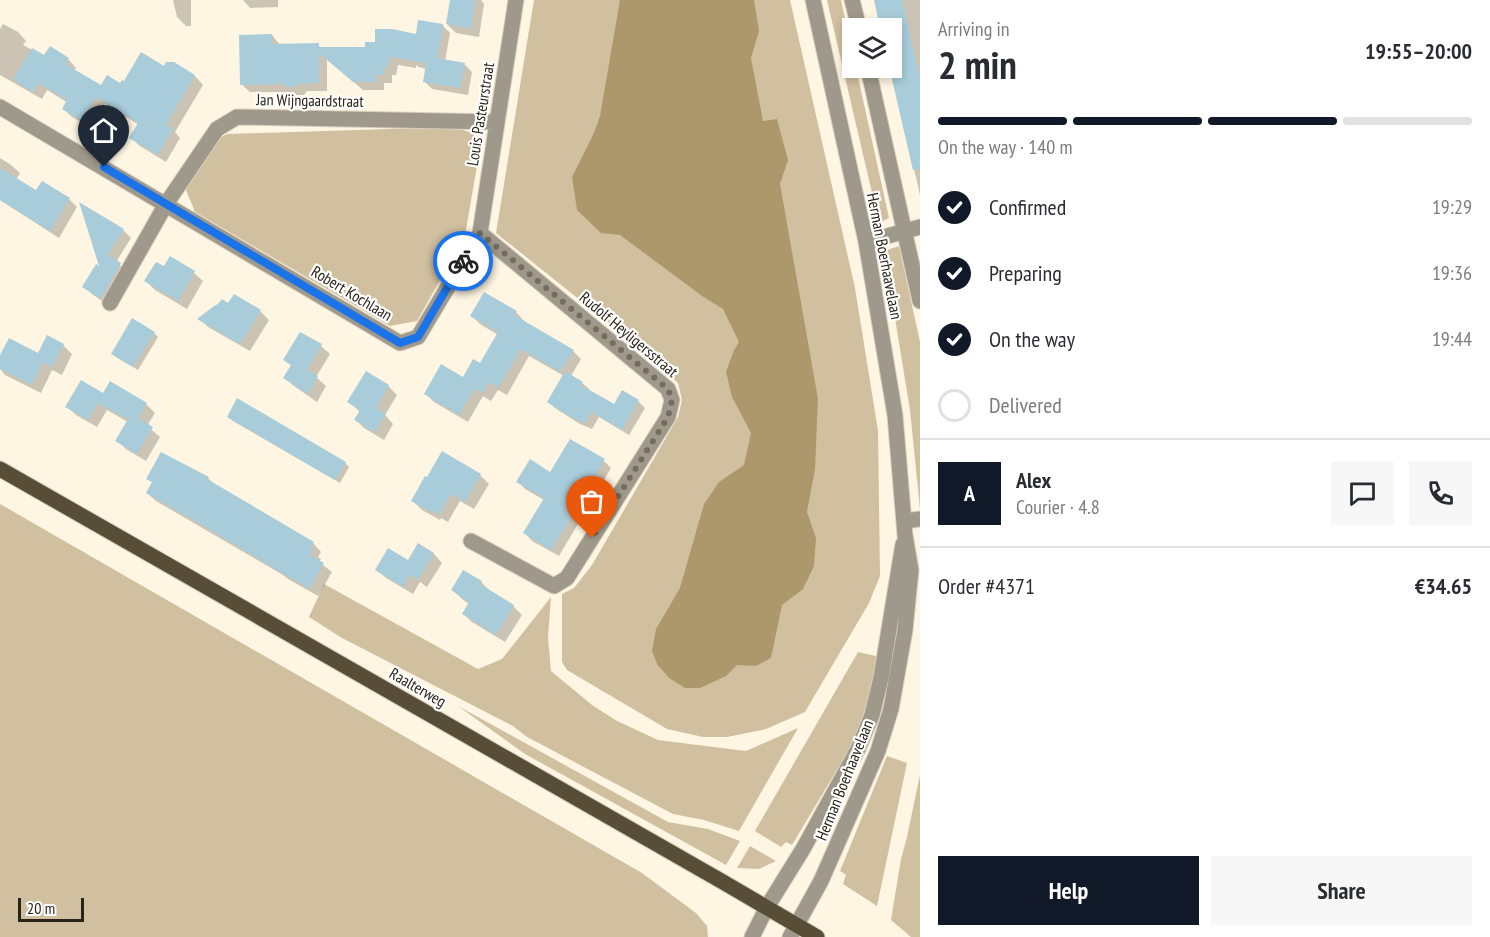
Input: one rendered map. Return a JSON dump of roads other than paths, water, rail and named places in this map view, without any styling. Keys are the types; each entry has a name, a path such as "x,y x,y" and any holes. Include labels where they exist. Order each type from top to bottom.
{"main road":[{"name":"Raalterweg","path":"0,469 767,908 794,931 817,937"}],"street":[{"name":"Louis Pasteurstraat","path":"480,233 516,0"},
{"name":"Herman Boerhaavelaan","path":"794,931 821,881 878,751 913,631 906,613 910,525 895,415 866,242 813,0"},
{"path":"852,0 856,18"},
{"name":"Herman Boerhaavelaan","path":"871,78 913,229 920,301"},
{"name":"Robert Kochlaan","path":"0,107 400,343 418,337 480,233"},
{"name":"Jan Wijngaardstraat","path":"165,204 217,129 237,117 497,122"},
{"path":"110,303 165,204"},
{"path":"866,242 913,229"},
{"name":"Rudolf Heyligersstraat","path":"471,541 554,586 567,578 668,417 672,400 668,389 480,233"},
{"name":"Herman Boerhaavelaan","path":"752,937 858,749 872,716 889,628 906,613"},
{"path":"889,628 913,631"}]}
